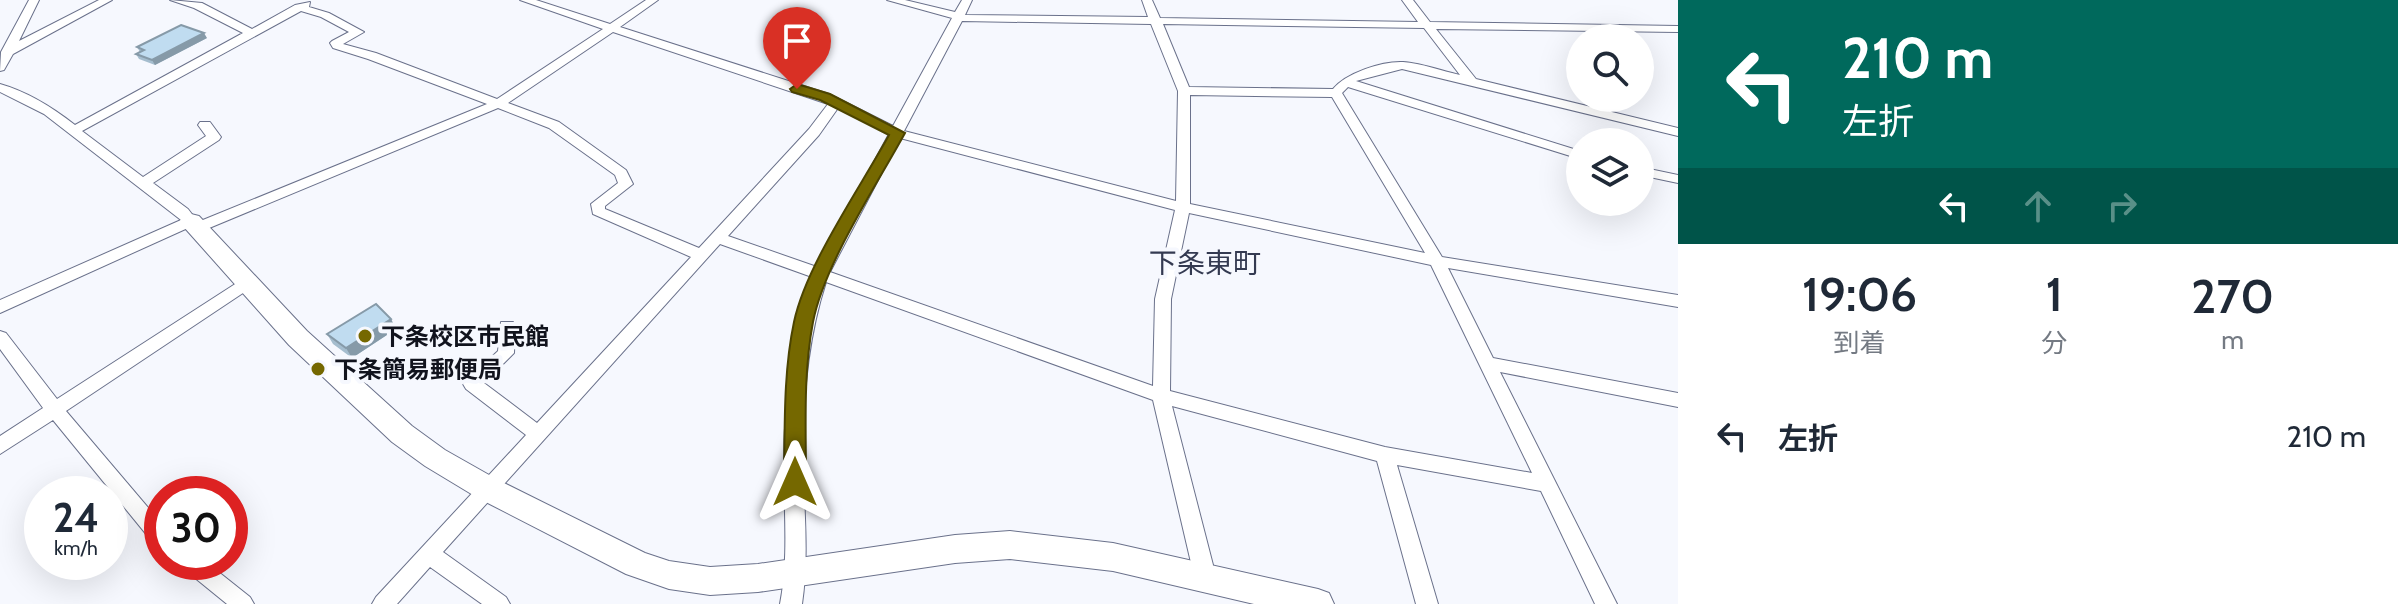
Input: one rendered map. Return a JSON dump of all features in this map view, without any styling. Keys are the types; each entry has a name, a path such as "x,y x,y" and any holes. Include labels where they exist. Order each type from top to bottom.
{"street":[{"path":"0,67 7,45 34,0"},
{"path":"7,45 107,0"},
{"path":"175,0 198,5 251,33"},
{"path":"76,129 314,0"},
{"path":"525,0 835,103 897,133 1183,207 1437,261 1678,301"},
{"path":"0,307 194,224 500,103 653,0"},
{"path":"892,0 959,17 1678,29"},
{"path":"791,604 796,574 796,390 804,321 820,275 967,0"},
{"path":"1147,0 1184,91 1183,207 1163,299 1161,396 1203,565 1203,577"},
{"path":"1407,0 1470,80"},
{"path":"299,7 325,15 358,32 336,43 337,46 372,56 554,125 621,173 626,184 598,204 598,211 699,254"},
{"path":"1341,88 1360,75 1402,65 1678,132"},
{"path":"0,88 51,111 118,166 177,205 298,338 402,434 488,489 637,564 669,575 710,581 796,574 955,549 1010,545 1113,557 1305,603"},
{"path":"1184,91 1341,88 1566,151"},
{"path":"1341,88 1437,261 1606,604"},
{"path":"383,604 650,312 699,254 814,132 835,103"},
{"path":"143,183 214,137 205,125"},
{"path":"1654,174 1678,179"},
{"path":"716,237 1161,396 1385,455 1546,484"},
{"path":"0,446 246,283"},
{"path":"507,326 506,353 472,384 537,433"},
{"path":"0,337 54,409 144,517"},
{"path":"1487,363 1678,400"},
{"path":"1385,455 1427,604"},
{"path":"429,554 499,604"},
{"path":"213,580 243,604"}],"building":[{"path":"181,25 204,33 152,60 136,54 144,50 137,47"},
{"path":"376,304 391,319 346,348 327,334"}],"place":[{"name":"下条校区市民館","path":"365,336"},
{"name":"下条簡易郵便局","path":"318,369"}],"district":[{"name":"下条東町","path":"1205,263"}],"route":[{"path":"795,482 796,390 804,321 820,275 897,133 825,97 797,89"}]}
